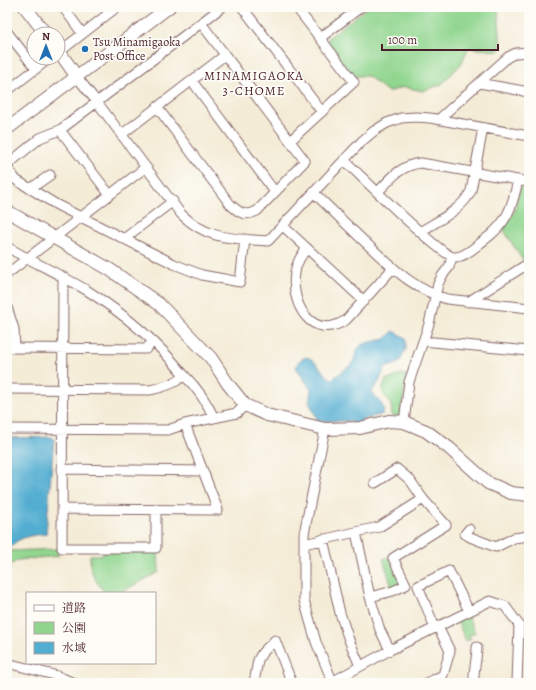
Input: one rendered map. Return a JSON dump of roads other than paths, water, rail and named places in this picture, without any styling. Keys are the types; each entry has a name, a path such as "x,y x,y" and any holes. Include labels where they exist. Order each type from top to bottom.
{"street":[{"path":"26,7 40,26"},
{"path":"63,7 82,33"},
{"path":"66,45 116,7"},
{"path":"7,129 169,7"},
{"path":"222,7 60,130 40,138 7,166 16,180 57,205 188,270 202,275 240,282 245,239"},
{"path":"242,7 322,112"},
{"path":"290,141 354,82 296,7"},
{"path":"320,38 361,7"},
{"path":"157,107 230,204 242,214 257,211 305,161 201,23"},
{"path":"8,36 36,69"},
{"path":"439,119 508,57 516,53 529,52"},
{"path":"121,134 225,55"},
{"path":"66,64 97,102 182,214 196,226 213,235 268,241 367,136 387,123 401,118 416,117 439,119 529,136"},
{"path":"7,91 40,66"},
{"path":"192,81 275,192"},
{"path":"479,83 529,92"},
{"path":"420,232 457,208 466,200 471,191 483,128"},
{"path":"60,130 110,195"},
{"path":"344,161 420,232 452,257 460,257 492,235 498,229 506,219 512,207 518,180"},
{"path":"378,192 404,167 416,164 427,164 529,182"},
{"path":"7,274 146,168"},
{"path":"30,188 50,175"},
{"path":"314,193 393,268 412,284 436,296 468,302 529,308"},
{"path":"125,238 172,201"},
{"path":"7,210 109,269 159,304 211,358 228,384 245,405 267,415 325,429 360,428 389,421 404,422 426,431 488,483 511,493 529,495"},
{"path":"283,226 364,301"},
{"path":"7,247 110,305 138,327 171,358 191,382 214,418"},
{"path":"307,248 296,266 294,286 298,302 305,316 310,321 322,326 336,325 346,320 393,268"},
{"path":"404,422 409,382 429,324 438,284 449,267 452,257"},
{"path":"468,302 529,263"},
{"path":"63,278 62,548 156,548 156,509"},
{"path":"7,307 14,329 11,348 63,347 146,349 153,341"},
{"path":"423,342 529,351"},
{"path":"7,389 150,390 157,389 180,380 184,375"},
{"path":"7,429 168,430 185,424 237,413 245,405"},
{"path":"62,509 218,510 185,424"},
{"path":"325,429 306,520 304,544 304,600 316,642 332,683 390,650 490,601 505,606 519,625 517,683"},
{"path":"62,469 203,470"},
{"path":"370,597 393,591 406,585 393,558 446,524 423,499 410,480 397,469 375,483"},
{"path":"304,544 379,527 423,499"},
{"path":"469,528 465,534 496,547 514,538 529,536"},
{"path":"356,532 370,597 380,630 390,650"},
{"path":"323,539 340,613 360,666"},
{"path":"427,683 443,675 450,651 418,586 449,571 469,611"},
{"path":"254,683 258,660 262,653 275,640 292,683"},
{"path":"474,683 477,647"},
{"path":"7,663 58,676 74,683"}],"water":[{"path":"394,331 406,338 406,349 399,363 385,368 379,382 372,391 383,408 383,414 362,420 362,423 352,424 351,421 318,421 309,402 311,390 296,367 299,362 306,357 310,358 328,377 332,379 351,365 357,350 361,345 385,339"},
{"path":"52,437 54,439 46,534 25,537 7,549 7,438"}],"place":[{"name":"Tsu Minamigaoka Post Office","path":"85,49"}],"district":[{"name":"MINAMIGAOKA 3-CHOME","path":"254,82"}]}
